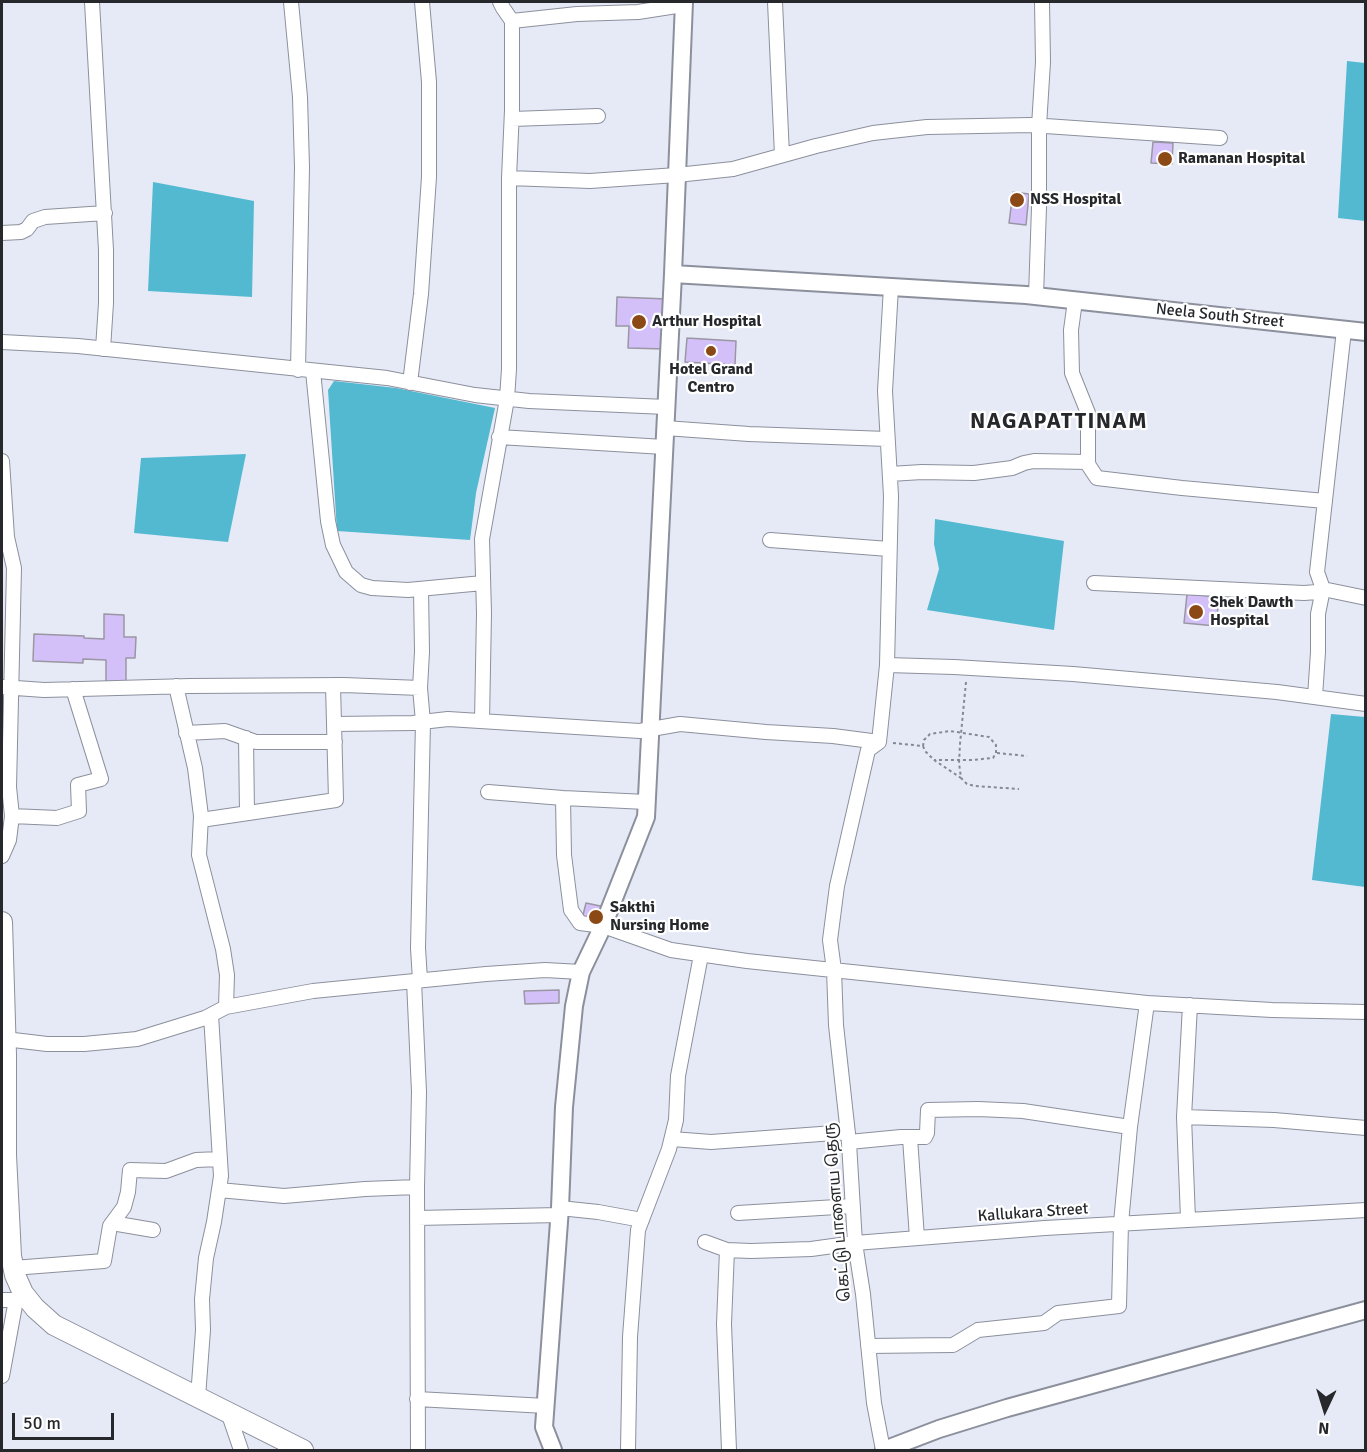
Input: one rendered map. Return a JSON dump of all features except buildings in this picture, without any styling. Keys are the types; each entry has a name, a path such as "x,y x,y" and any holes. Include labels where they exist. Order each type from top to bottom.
{"main road":[{"path":"2,922 6,1155 11,1256 23,1293 22,1300 54,1325 303,1450"}],"street":[{"path":"92,2 105,213 106,303 103,349"},
{"path":"291,2 300,97 302,167 298,370"},
{"path":"410,383 421,294 429,177 429,82 422,2"},
{"path":"482,721 482,538 507,399 509,369 509,178 513,21 500,2"},
{"path":"775,2 782,155"},
{"path":"1036,296 1039,126 1043,62 1042,2"},
{"path":"513,21 577,14 638,12 683,3 673,274 646,817 603,927 581,972 574,1006 564,1107 544,1427 553,1450"},
{"path":"512,119 598,116"},
{"path":"509,178 590,181 677,176 733,169 873,133 927,127 1039,126 1220,138"},
{"path":"2,233 21,232 27,229 33,221 45,217 105,213"},
{"name":"Neela South Street","path":"673,274 1036,296 1365,332"},
{"path":"334,724 423,722 448,719 640,731 680,724 833,736 879,742 887,665 890,474 885,391 891,287"},
{"path":"1075,301 1071,330 1072,373 1088,413 1088,462 1097,478 1325,501"},
{"path":"1315,697 1318,614 1323,589 1317,572 1344,330"},
{"path":"2,342 103,349 387,378 507,399 666,407"},
{"path":"314,371 328,521 333,545 346,572 361,585 386,589 408,590 483,583"},
{"path":"665,428 749,434 887,439"},
{"path":"499,437 664,447"},
{"path":"2,461 7,537 14,568 6,687 12,816 9,840 2,856"},
{"path":"890,474 974,473 1012,468 1034,461 1088,462"},
{"path":"770,540 889,549"},
{"path":"1094,583 1304,593 1323,589 1365,598"},
{"path":"418,1450 417,980 423,722 420,688 421,589"},
{"path":"887,665 1084,675 1315,697 1365,704"},
{"path":"6,687 44,690 176,686 420,688"},
{"path":"176,686 195,768 201,819 199,855 223,949 227,975 226,1007"},
{"path":"201,819 336,800 333,686"},
{"path":"12,816 57,818 79,811 78,785 101,779 73,689"},
{"path":"186,733 225,731 256,742 335,742"},
{"path":"246,738 247,813"},
{"name":"கெட்டு பாளைய தெரு","path":"879,742 868,750 837,886 830,940 855,1243 874,1403 884,1450"},
{"path":"488,792 646,802"},
{"path":"563,798 566,883 571,910 580,923 603,927 671,950 834,970 1147,1003 1272,1010 1365,1012"},
{"path":"628,1450 630,1337 638,1230 672,1138 676,1120 678,1076 701,955"},
{"path":"4,1049 137,1039 211,1015 226,1007 313,991 545,970 581,972"},
{"path":"868,1346 953,1345 978,1330 1044,1323 1058,1313 1119,1306 1121,1223 1130,1127 1147,1003"},
{"path":"1188,1219 1184,1117 1190,1005"},
{"path":"198,1397 204,1330 202,1299 206,1258 219,1190 220,1159 211,1015"},
{"path":"672,1138 711,1142 924,1137 927,1133 928,1110 1023,1111 1130,1127"},
{"path":"1184,1117 1274,1120 1365,1128"},
{"path":"910,1138 917,1238"},
{"path":"13,1268 104,1261 112,1223 124,1207 130,1170 166,1172 196,1160 220,1159"},
{"path":"219,1190 284,1196 417,1187"},
{"path":"738,1213 853,1206"},
{"name":"Kallukara Street","path":"705,1242 727,1250 811,1249 855,1243 1121,1223 1365,1210"},
{"path":"417,1218 559,1211 598,1212 642,1220"},
{"path":"112,1223 153,1230"},
{"path":"727,1250 724,1324 729,1450"},
{"path":"2,1300 22,1300 2,1376"},
{"path":"884,1450 939,1429 1007,1408 1365,1310"},
{"path":"417,1399 546,1406"},
{"path":"228,1412 241,1450"}],"path":[{"path":"962,778 959,761 967,668"},
{"path":"934,760 959,761 993,758 996,753 995,743 989,736 950,731 930,734 924,740 923,746 934,760 962,778 967,784 1019,789"},
{"path":"879,742 923,746"},
{"path":"996,753 1027,756"}],"water":[{"path":"1347,61 1365,63 1365,221 1338,218"},
{"path":"153,182 254,201 252,297 148,291"},
{"path":"334,381 396,388 495,408 476,493 470,540 337,531 328,390"},
{"path":"246,454 228,542 134,533 141,458"},
{"path":"935,519 1064,541 1054,630 927,610 939,569 934,544"},
{"path":"1331,714 1365,717 1365,887 1312,880"}],"place":[{"name":"Ramanan Hospital","path":"1165,159"},
{"name":"NSS Hospital","path":"1017,200"},
{"name":"Arthur Hospital","path":"639,322"},
{"name":"Hotel Grand Centro","path":"711,351"},
{"name":"Shek Dawth Hospital","path":"1196,612"},
{"name":"Sakthi Nursing Home","path":"596,917"}],"district":[{"name":"NAGAPATTINAM","path":"1059,422"}]}
